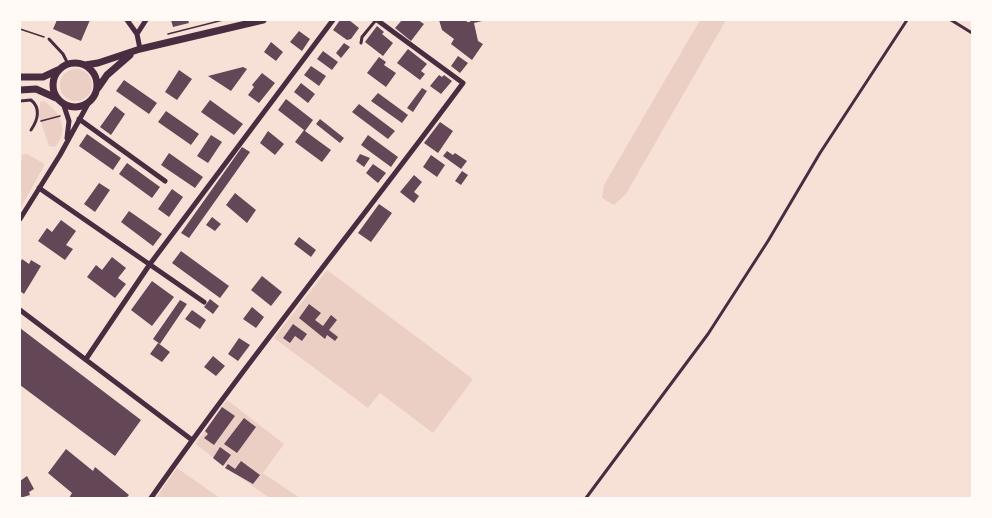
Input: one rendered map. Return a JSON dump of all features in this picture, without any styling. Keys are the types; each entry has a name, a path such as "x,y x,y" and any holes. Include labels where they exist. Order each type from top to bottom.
{"street":[{"path":"127,20 136,34 137,50"},
{"path":"136,34 146,20"},
{"path":"20,77 43,77 65,65 98,63 137,50 264,20"},
{"path":"86,359 150,264 333,20"},
{"path":"151,498 463,83 376,20"},
{"path":"20,219 107,75 137,50"},
{"path":"65,65 53,81 54,92 61,101 69,121 66,145"},
{"path":"85,65 96,75 97,91"},
{"path":"20,90 36,89 77,107 89,102"},
{"path":"80,119 165,181"},
{"path":"39,188 204,302"},
{"path":"20,310 192,441"}],"lane":[{"path":"361,43 362,37 376,20"},
{"path":"586,498 714,325 768,241 820,153 907,20"},
{"path":"951,20 972,33"},
{"path":"49,39 63,54 65,65"},
{"path":"20,101 31,99 36,104 38,110 36,123 31,130"}],"path":[{"path":"159,36 222,20"},
{"path":"20,29 49,39"},
{"path":"57,110 62,124"},
{"path":"36,123 61,116"}],"shaded area":[{"path":"700,20 726,20 626,194 614,205 602,198 604,185"},
{"path":"76,69 87,74 92,85 87,96 76,101 65,96 60,85 65,74"},
{"path":"44,101 55,110 61,122 62,134 55,147 49,146 39,116 40,102"},
{"path":"27,154 43,163 44,166 20,209 20,197 22,196 20,161 22,160 21,155"},
{"path":"327,270 473,379 433,433 380,393 368,408 274,338"},
{"path":"227,400 284,444 263,473 300,498 269,498 195,444"},
{"path":"177,468 220,498 156,498"}],"building":[{"path":"57,20 90,20 81,41 53,29"},
{"path":"171,20 188,20 189,23 173,27"},
{"path":"340,20 349,20 359,28 351,39 347,40 333,30"},
{"path":"402,20 418,20 424,24 411,41 395,28"},
{"path":"439,20 470,22 470,20 486,20 474,23 478,41 483,44 472,60 451,44 454,39 442,30"},
{"path":"377,26 384,32 382,34 393,43 383,56 365,42"},
{"path":"299,31 310,39 302,51 290,42"},
{"path":"271,42 283,52 276,61 264,52"},
{"path":"344,43 350,47 341,58 336,53"},
{"path":"408,49 427,64 421,71 425,74 420,80 397,63"},
{"path":"323,51 338,62 332,70 317,59"},
{"path":"458,56 468,63 460,73 451,66"},
{"path":"379,57 386,62 384,65 396,73 386,87 367,73"},
{"path":"311,66 326,76 319,86 304,75"},
{"path":"243,67 247,69 231,91 208,76"},
{"path":"179,70 192,79 177,100 165,92"},
{"path":"262,73 275,83 259,103 248,95 254,87 252,85"},
{"path":"439,75 442,77 444,75 452,81 441,94 430,86"},
{"path":"124,80 157,103 149,114 116,91"},
{"path":"301,83 315,94 308,103 294,92"},
{"path":"422,88 427,91 413,112 407,108"},
{"path":"378,93 408,115 402,123 371,101"},
{"path":"286,99 313,120 305,131 331,150 322,162 295,142 304,130 278,110"},
{"path":"210,100 243,124 234,135 201,112"},
{"path":"359,104 395,131 388,139 352,112"},
{"path":"115,106 125,114 111,135 100,127"},
{"path":"166,111 199,134 191,145 158,122"},
{"path":"320,119 344,138 340,143 316,124"},
{"path":"440,122 453,131 438,153 424,143"},
{"path":"268,131 284,144 275,155 260,143"},
{"path":"87,134 121,158 113,170 79,146"},
{"path":"211,135 222,142 208,163 197,156"},
{"path":"368,135 398,157 391,167 361,145"},
{"path":"242,147 250,152 189,238 181,233"},
{"path":"447,151 467,161 461,169 443,156"},
{"path":"169,153 203,177 195,188 161,165"},
{"path":"360,154 370,158 364,167 356,161"},
{"path":"431,155 445,165 437,177 423,167"},
{"path":"127,163 160,187 152,198 119,174"},
{"path":"373,164 386,173 378,183 366,173"},
{"path":"462,171 468,175 461,185 455,181"},
{"path":"414,175 422,182 414,192 419,196 414,203 400,192"},
{"path":"99,183 110,190 95,212 84,204"},
{"path":"172,189 183,197 169,217 158,209"},
{"path":"235,193 256,210 247,223 226,205"},
{"path":"379,204 392,213 371,242 358,233"},
{"path":"129,211 162,234 153,246 121,222"},
{"path":"212,217 221,224 215,231 206,225"},
{"path":"61,220 76,231 66,245 73,249 65,260 38,241 47,228 52,232"},
{"path":"299,237 316,250 311,257 294,244"},
{"path":"181,251 229,286 220,298 172,263"},
{"path":"112,257 126,268 118,278 126,284 115,298 87,277 96,265 102,270"},
{"path":"22,259 29,264 31,260 41,266 24,294 20,291"},
{"path":"262,276 282,292 271,306 251,290"},
{"path":"152,281 174,297 152,326 131,310"},
{"path":"210,299 219,306 213,314 204,307"},
{"path":"180,300 187,304 160,344 153,339"},
{"path":"309,304 321,313 315,320 323,326 331,315 337,320 329,330 338,337 335,341 327,335 325,339 299,318"},
{"path":"252,307 264,317 256,328 243,319"},
{"path":"192,310 206,320 200,329 185,319"},
{"path":"293,324 307,334 302,341 295,336 290,343 283,338"},
{"path":"20,328 141,420 115,456 20,385"},
{"path":"239,338 250,345 238,361 228,354"},
{"path":"158,343 170,352 162,362 150,354"},
{"path":"213,356 225,366 216,376 204,367"},
{"path":"222,407 235,416 214,445 204,438 208,434 205,431"},
{"path":"244,418 256,427 237,453 224,444"},
{"path":"220,447 231,455 223,466 213,458"},
{"path":"66,449 93,471 95,467 129,495 126,498 69,498 72,493 48,473"},
{"path":"241,461 260,475 253,484 225,468 228,464 235,469"},
{"path":"27,476 34,489 29,492 30,495 20,498 20,481"}]}
